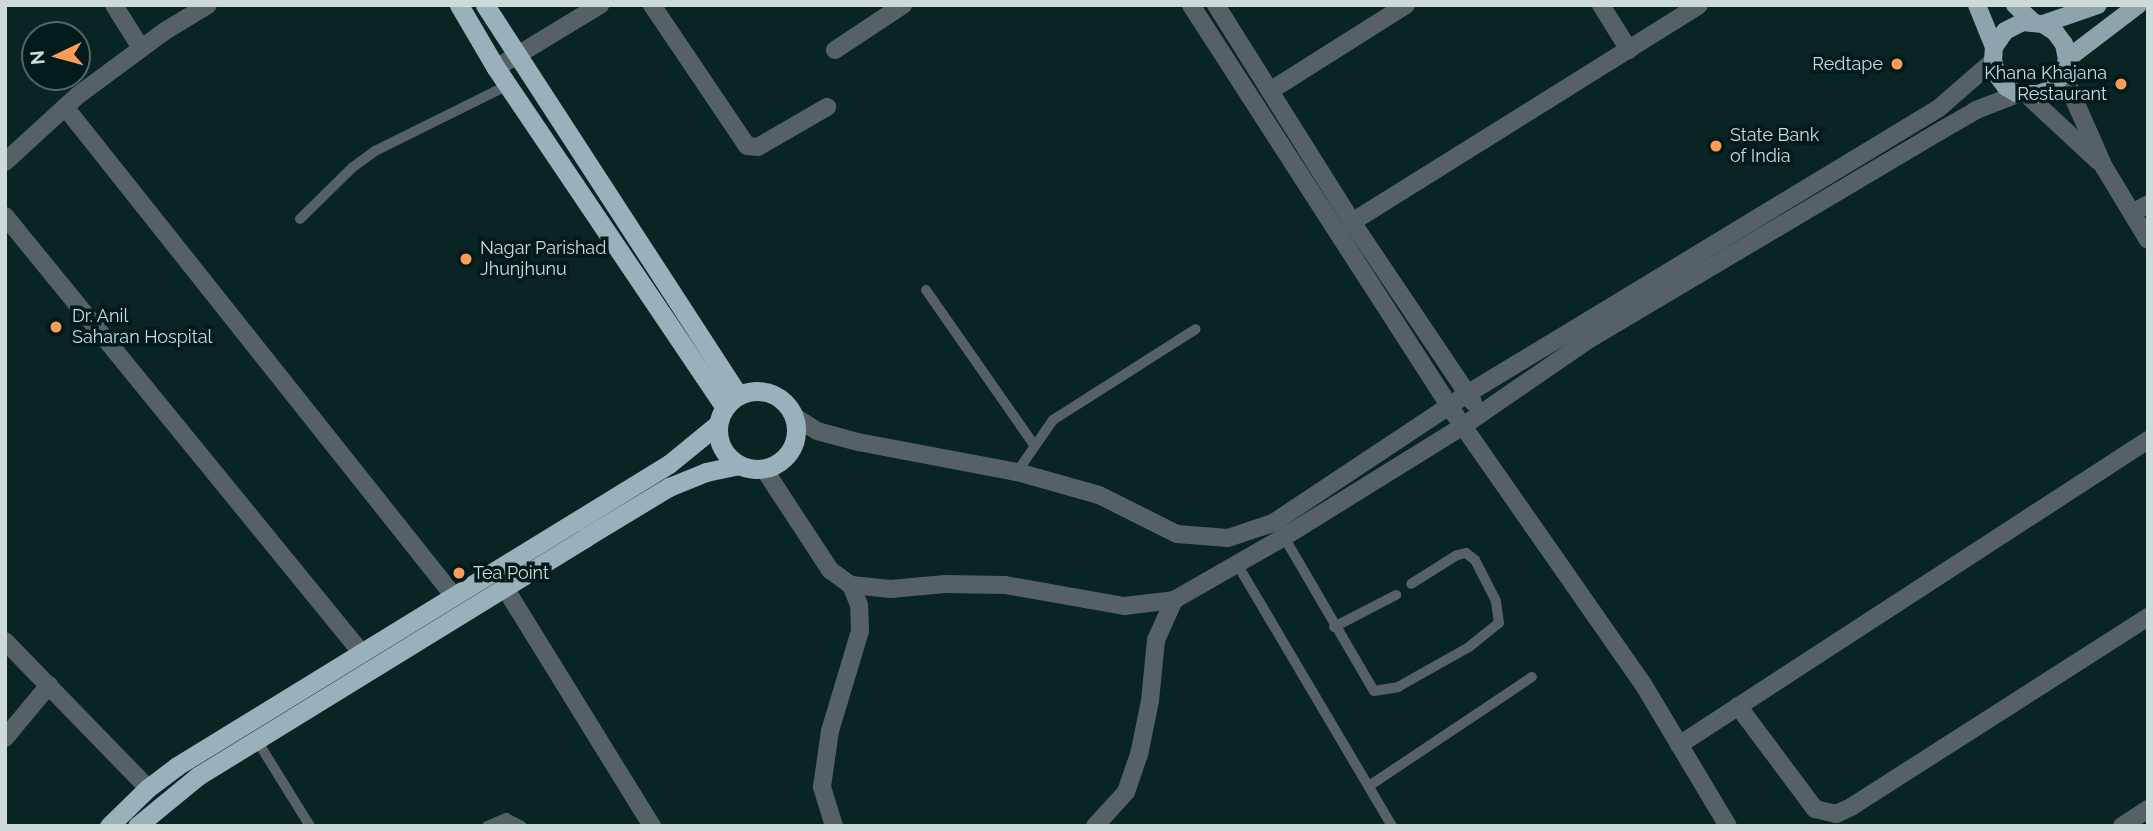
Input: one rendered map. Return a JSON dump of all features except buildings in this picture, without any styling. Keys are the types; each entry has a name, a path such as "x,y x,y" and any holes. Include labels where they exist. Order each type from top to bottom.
{"highway":[{"path":"458,5 496,68 727,409"},
{"path":"485,5 727,409 722,449 738,465"},
{"path":"109,826 148,788 223,737 669,464 748,391 768,392 790,408 795,417 796,438 793,448 782,461 764,469 738,465 698,475 669,487 256,739 198,776 137,826"}],"main road":[{"path":"1977,5 1997,75 2006,87 2023,95 2049,90 2065,66 2138,5"},
{"path":"2015,5 2038,23 2056,32 2064,44 2065,66"},
{"path":"1993,54 1998,38 2014,25 2038,23 2098,5"}],"street":[{"path":"114,5 141,48"},
{"path":"5,162 65,107 141,48 208,5"},
{"path":"496,68 600,5"},
{"path":"652,5 747,146 758,147 827,107"},
{"path":"835,50 903,5"},
{"path":"1191,5 1448,406 1643,684 1728,826"},
{"path":"1216,5 1352,222 1481,413"},
{"path":"1270,91 1406,5"},
{"path":"1601,5 1629,50"},
{"path":"1352,222 1699,5"},
{"path":"795,417 817,431 858,442 1017,472 1099,495 1177,534 1227,538 1273,523 1467,394 1939,108 1993,54"},
{"path":"2065,66 2104,167 2148,240"},
{"path":"850,585 891,589 944,584 1005,585 1124,606 1174,600 1284,537 1463,426 1588,340 1976,110 2023,95 2104,167"},
{"path":"65,107 453,595"},
{"path":"2132,213 2148,204"},
{"path":"5,216 360,651"},
{"path":"1679,745 2148,440"},
{"path":"764,469 830,570 850,585 859,605 860,631 830,731 822,787 834,826"},
{"path":"505,588 652,826"},
{"path":"1095,826 1126,792 1150,701 1156,640 1174,600"},
{"path":"1738,706 1815,809 1836,814 2148,617"},
{"path":"5,641 148,788"},
{"path":"5,738 49,685"},
{"path":"2122,826 2148,809"}],"lane":[{"path":"300,219 354,167 375,151 508,85"},
{"path":"926,290 1035,446"},
{"path":"1017,472 1054,420 1066,410 1196,329"},
{"path":"1284,537 1365,681 1374,691 1398,687 1469,647 1499,623 1496,601 1475,561 1466,553 1457,555 1411,584"},
{"path":"1237,564 1392,826"},
{"path":"1334,627 1396,595"},
{"path":"1369,786 1532,677"},
{"path":"256,739 310,826"},
{"path":"487,826 506,818 522,826"}],"place":[{"name":"Redtape","path":"1897,64"},
{"name":"Khana Khajana Restaurant","path":"2121,84"},
{"name":"State Bank of India","path":"1716,146"},
{"name":"Nagar Parishad Jhunjhunu","path":"466,259"},
{"name":"Dr. Anil Saharan Hospital","path":"56,327"},
{"name":"Tea Point","path":"459,573"}]}
